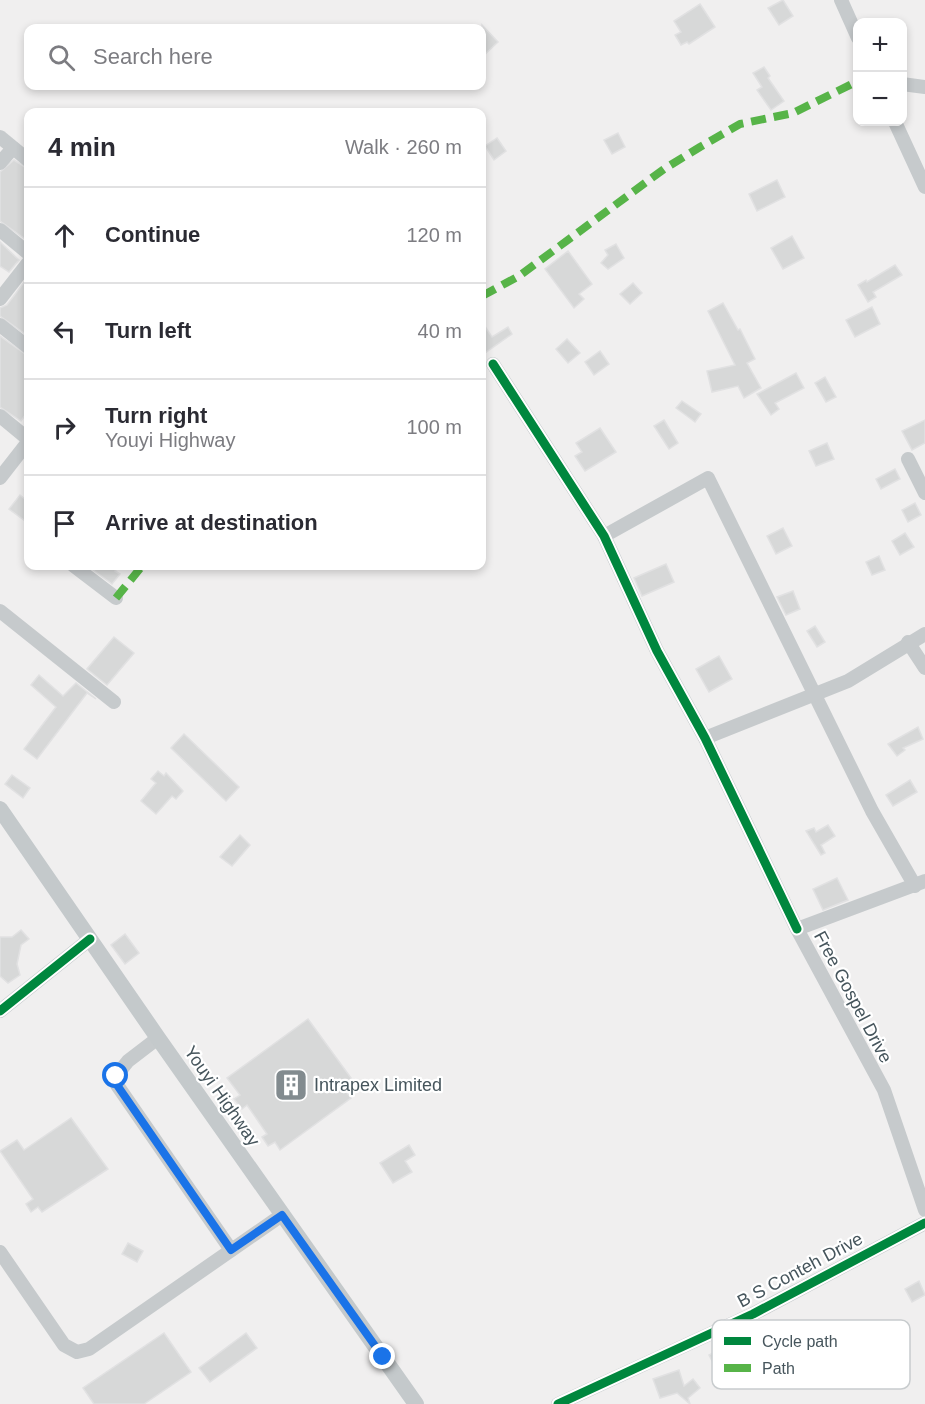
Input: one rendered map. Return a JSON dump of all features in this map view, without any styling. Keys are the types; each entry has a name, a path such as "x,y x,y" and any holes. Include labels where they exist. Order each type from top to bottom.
{"main road":[{"name":"Youyi Highway","path":"0,809 416,1404"}],"street":[{"path":"841,0 853,27"},
{"path":"907,85 925,87"},
{"path":"897,126 925,187"},
{"path":"0,137 24,157"},
{"path":"0,163 13,148"},
{"path":"0,230 24,250"},
{"path":"0,298 24,268"},
{"path":"0,325 24,344"},
{"path":"493,364 604,536 657,651 705,738 797,929"},
{"path":"0,416 24,437"},
{"path":"0,478 24,445"},
{"path":"908,459 925,493"},
{"path":"604,536 708,477 872,811 920,884"},
{"path":"79,570 116,598"},
{"path":"0,611 114,702"},
{"path":"705,738 848,681 908,642 925,634"},
{"path":"908,642 925,668"},
{"name":"Free Gospel Drive","path":"920,884 797,929 884,1090 925,1210"},
{"path":"0,1011 90,939"},
{"path":"158,1038 128,1061 116,1076 117,1085 231,1250"},
{"path":"0,1252 64,1345 77,1352 89,1349 282,1215"},
{"name":"B S Conteh Drive","path":"740,1320 925,1223"},
{"name":"B S Conteh Drive","path":"558,1404 712,1333"}],"building":[{"path":"783,0 793,16 779,25 768,8"},
{"path":"700,4 715,27 689,44 687,42 681,45 675,35 681,32 674,21"},
{"path":"486,29 498,42 486,53"},
{"path":"764,67 770,76 768,78 784,101 771,110 757,90 762,87 753,73"},
{"path":"618,133 625,147 612,154 604,140"},
{"path":"497,138 506,151 494,160 486,145"},
{"path":"14,160 24,166 24,238 0,221 0,172"},
{"path":"777,180 785,197 757,211 749,194"},
{"path":"792,236 804,258 783,269 771,248"},
{"path":"0,242 19,260 9,272 0,266"},
{"path":"616,244 624,258 608,269 601,263 608,255 605,250"},
{"path":"568,251 592,284 579,294 584,299 574,308 545,269"},
{"path":"895,265 902,275 873,292 876,297 868,302 858,285"},
{"path":"24,282 24,333 0,316 0,308 7,305"},
{"path":"633,283 642,293 630,304 620,294"},
{"path":"723,303 738,330 740,329 755,359 747,363 761,388 744,398 738,386 712,392 707,371 735,365 708,311"},
{"path":"872,307 880,324 855,337 846,320"},
{"path":"508,327 512,334 486,352 486,328 492,337"},
{"path":"0,336 24,353 24,417 21,421 0,407"},
{"path":"567,339 580,353 568,363 556,349"},
{"path":"600,351 609,364 594,375 585,362"},
{"path":"796,373 804,388 775,403 779,409 771,415 757,394"},
{"path":"825,377 836,397 826,402 815,383"},
{"path":"682,401 701,414 695,422 676,408"},
{"path":"664,420 678,443 669,449 654,426"},
{"path":"925,420 925,443 912,450 902,431"},
{"path":"600,428 616,452 585,471 575,456 582,452 576,443"},
{"path":"827,443 834,459 816,466 809,451"},
{"path":"895,469 900,479 881,489 876,479"},
{"path":"20,495 24,498 24,520 9,509"},
{"path":"915,503 921,515 908,522 902,510"},
{"path":"783,528 792,546 776,554 767,536"},
{"path":"905,533 914,547 900,555 892,541"},
{"path":"879,556 885,570 872,575 866,562"},
{"path":"666,564 674,582 642,596 634,578"},
{"path":"93,570 116,570 120,574 112,584"},
{"path":"793,591 800,609 786,615 777,597"},
{"path":"815,626 825,642 817,647 807,631"},
{"path":"114,637 134,653 107,685 87,669"},
{"path":"719,656 732,679 709,692 696,669"},
{"path":"39,675 63,696 76,683 96,699 87,693 37,759 24,749 56,707 31,685"},
{"path":"918,727 923,739 903,748 905,750 897,756 888,744"},
{"path":"184,734 239,787 226,801 171,748"},
{"path":"158,771 164,776 166,773 183,791 176,799 172,796 156,814 141,801 156,783 151,779"},
{"path":"12,775 30,788 23,798 5,784"},
{"path":"910,780 917,792 893,806 886,795"},
{"path":"828,825 835,836 821,845 825,853 821,855 806,831 814,828 816,832"},
{"path":"240,835 250,845 232,866 220,857"},
{"path":"837,878 848,900 823,910 813,889"},
{"path":"21,930 29,939 21,945 17,964 20,975 8,983 0,976 0,937 12,937"},
{"path":"125,934 139,953 125,964 111,945"},
{"name":"Intrapex Limited","path":"308,1019 354,1082 344,1089 351,1098 280,1150 275,1142 268,1146 262,1137 267,1134 247,1105 242,1109 234,1099 240,1095 227,1078"},
{"path":"71,1118 108,1169 42,1212 38,1207 31,1212 26,1204 33,1199 0,1151 17,1140 24,1150"},
{"path":"409,1145 415,1155 405,1161 412,1172 393,1183 380,1163"},
{"path":"128,1243 143,1251 137,1262 122,1254"},
{"path":"919,1281 925,1295 912,1302 905,1289"},
{"path":"164,1333 191,1372 144,1404 94,1404 83,1388"},
{"path":"246,1333 257,1348 210,1382 199,1368"},
{"path":"679,1370 684,1386 693,1379 700,1388 688,1398 690,1404 677,1393 660,1398 653,1379"}],"marked path":[{"path":"486,294 519,276 664,169 740,124 793,113 853,83"},
{"path":"116,598 139,570"}],"cycle path":[{"path":"493,364 604,536 657,651 705,738 797,929"},
{"path":"0,1011 90,939"},
{"path":"740,1320 925,1223"},
{"path":"558,1404 712,1333"}],"place":[{"name":"Intrapex Limited","path":"291,1085"}],"route":[{"path":"116,1076 117,1085 231,1250 282,1215 383,1357"}]}
